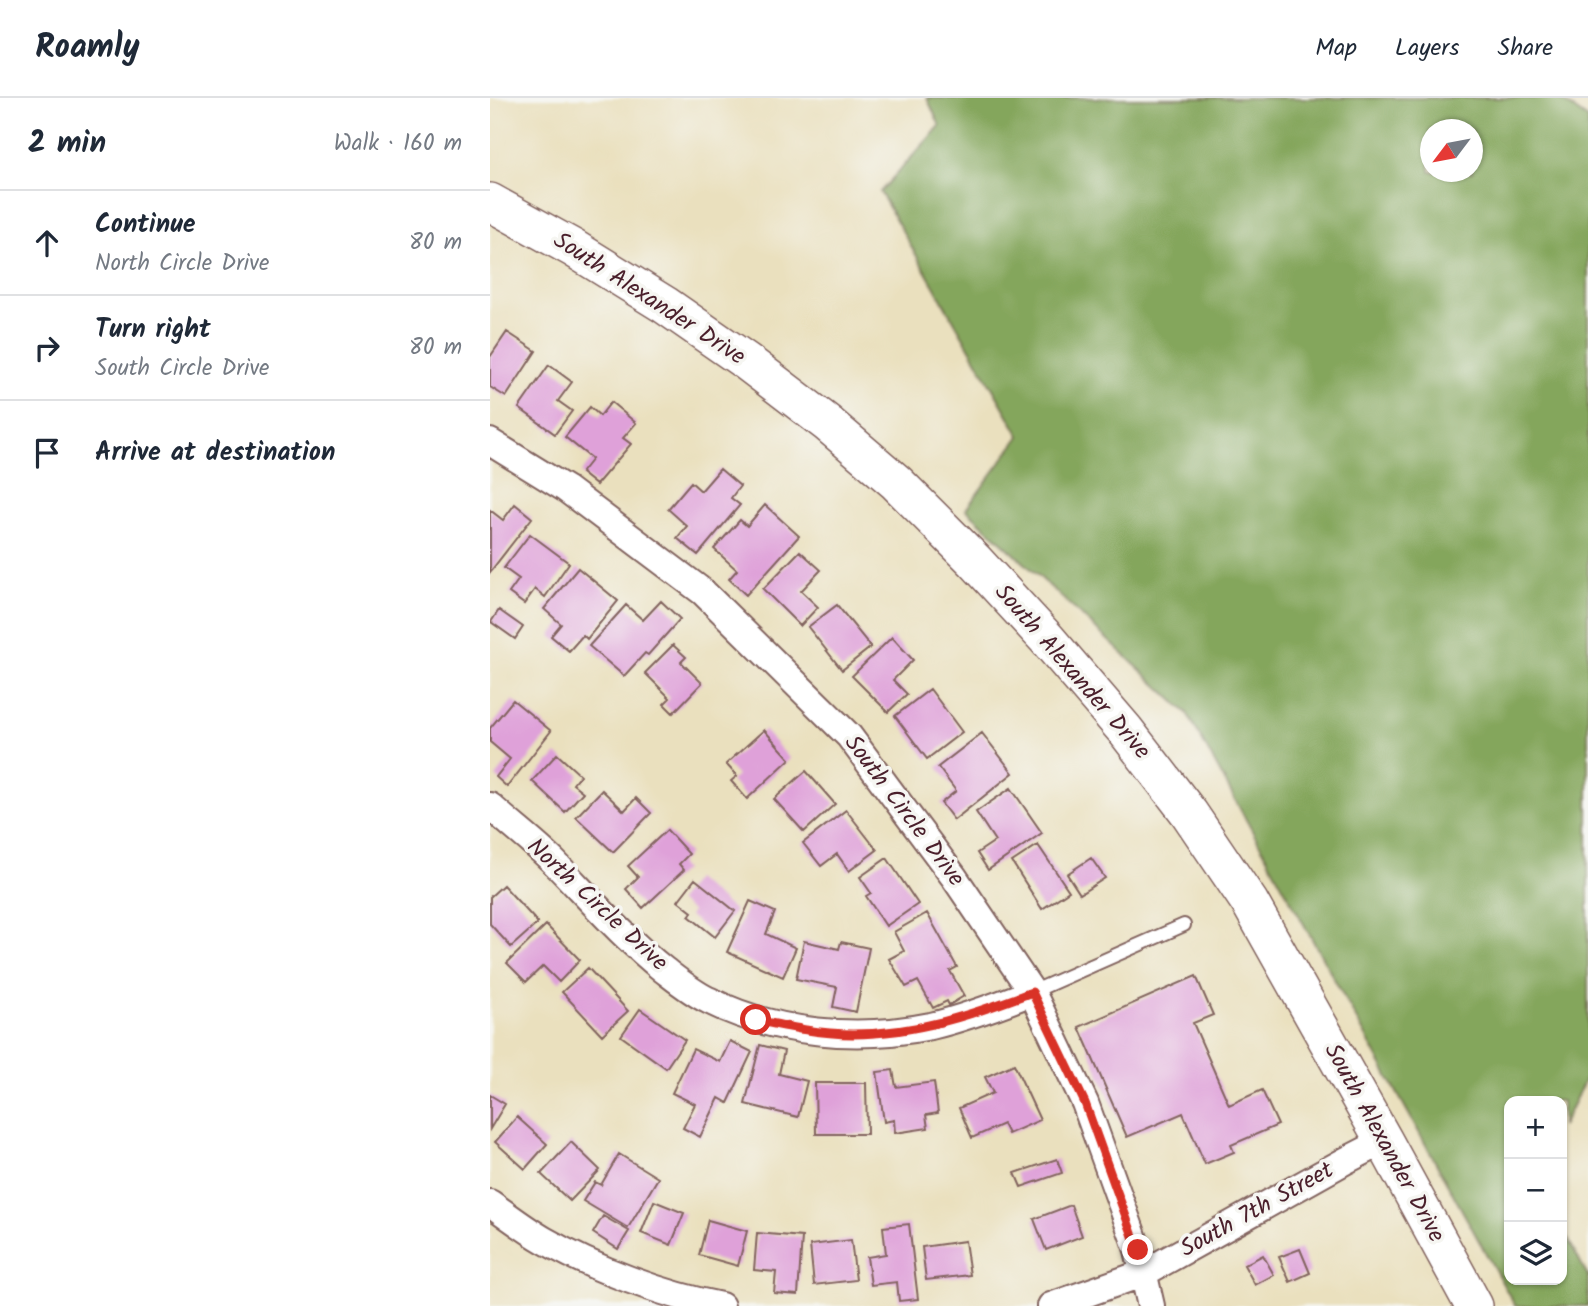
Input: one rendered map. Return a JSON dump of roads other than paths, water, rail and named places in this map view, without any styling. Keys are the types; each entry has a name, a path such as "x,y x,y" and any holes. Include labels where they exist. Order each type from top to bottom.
{"main road":[{"name":"South Alexander Drive","path":"490,202 573,248 665,305 747,362 827,424 896,482 975,561 1047,639 1125,730 1189,813 1250,904 1474,1306"}],"street":[{"name":"South Circle Drive","path":"490,442 566,489 703,592 849,736 954,877 1032,992 1085,1103 1138,1250 1151,1306"},
{"name":"North Circle Drive","path":"490,806 552,861 614,926 665,970 706,999 756,1020 803,1030 853,1034 897,1031 933,1025 989,1009 1032,992"},
{"name":"South 7th Street","path":"1051,1306 1144,1273 1384,1141"},
{"path":"490,1203 543,1239 595,1265 682,1297 722,1306"}],"lane":[{"path":"1032,992 1184,925"}]}
